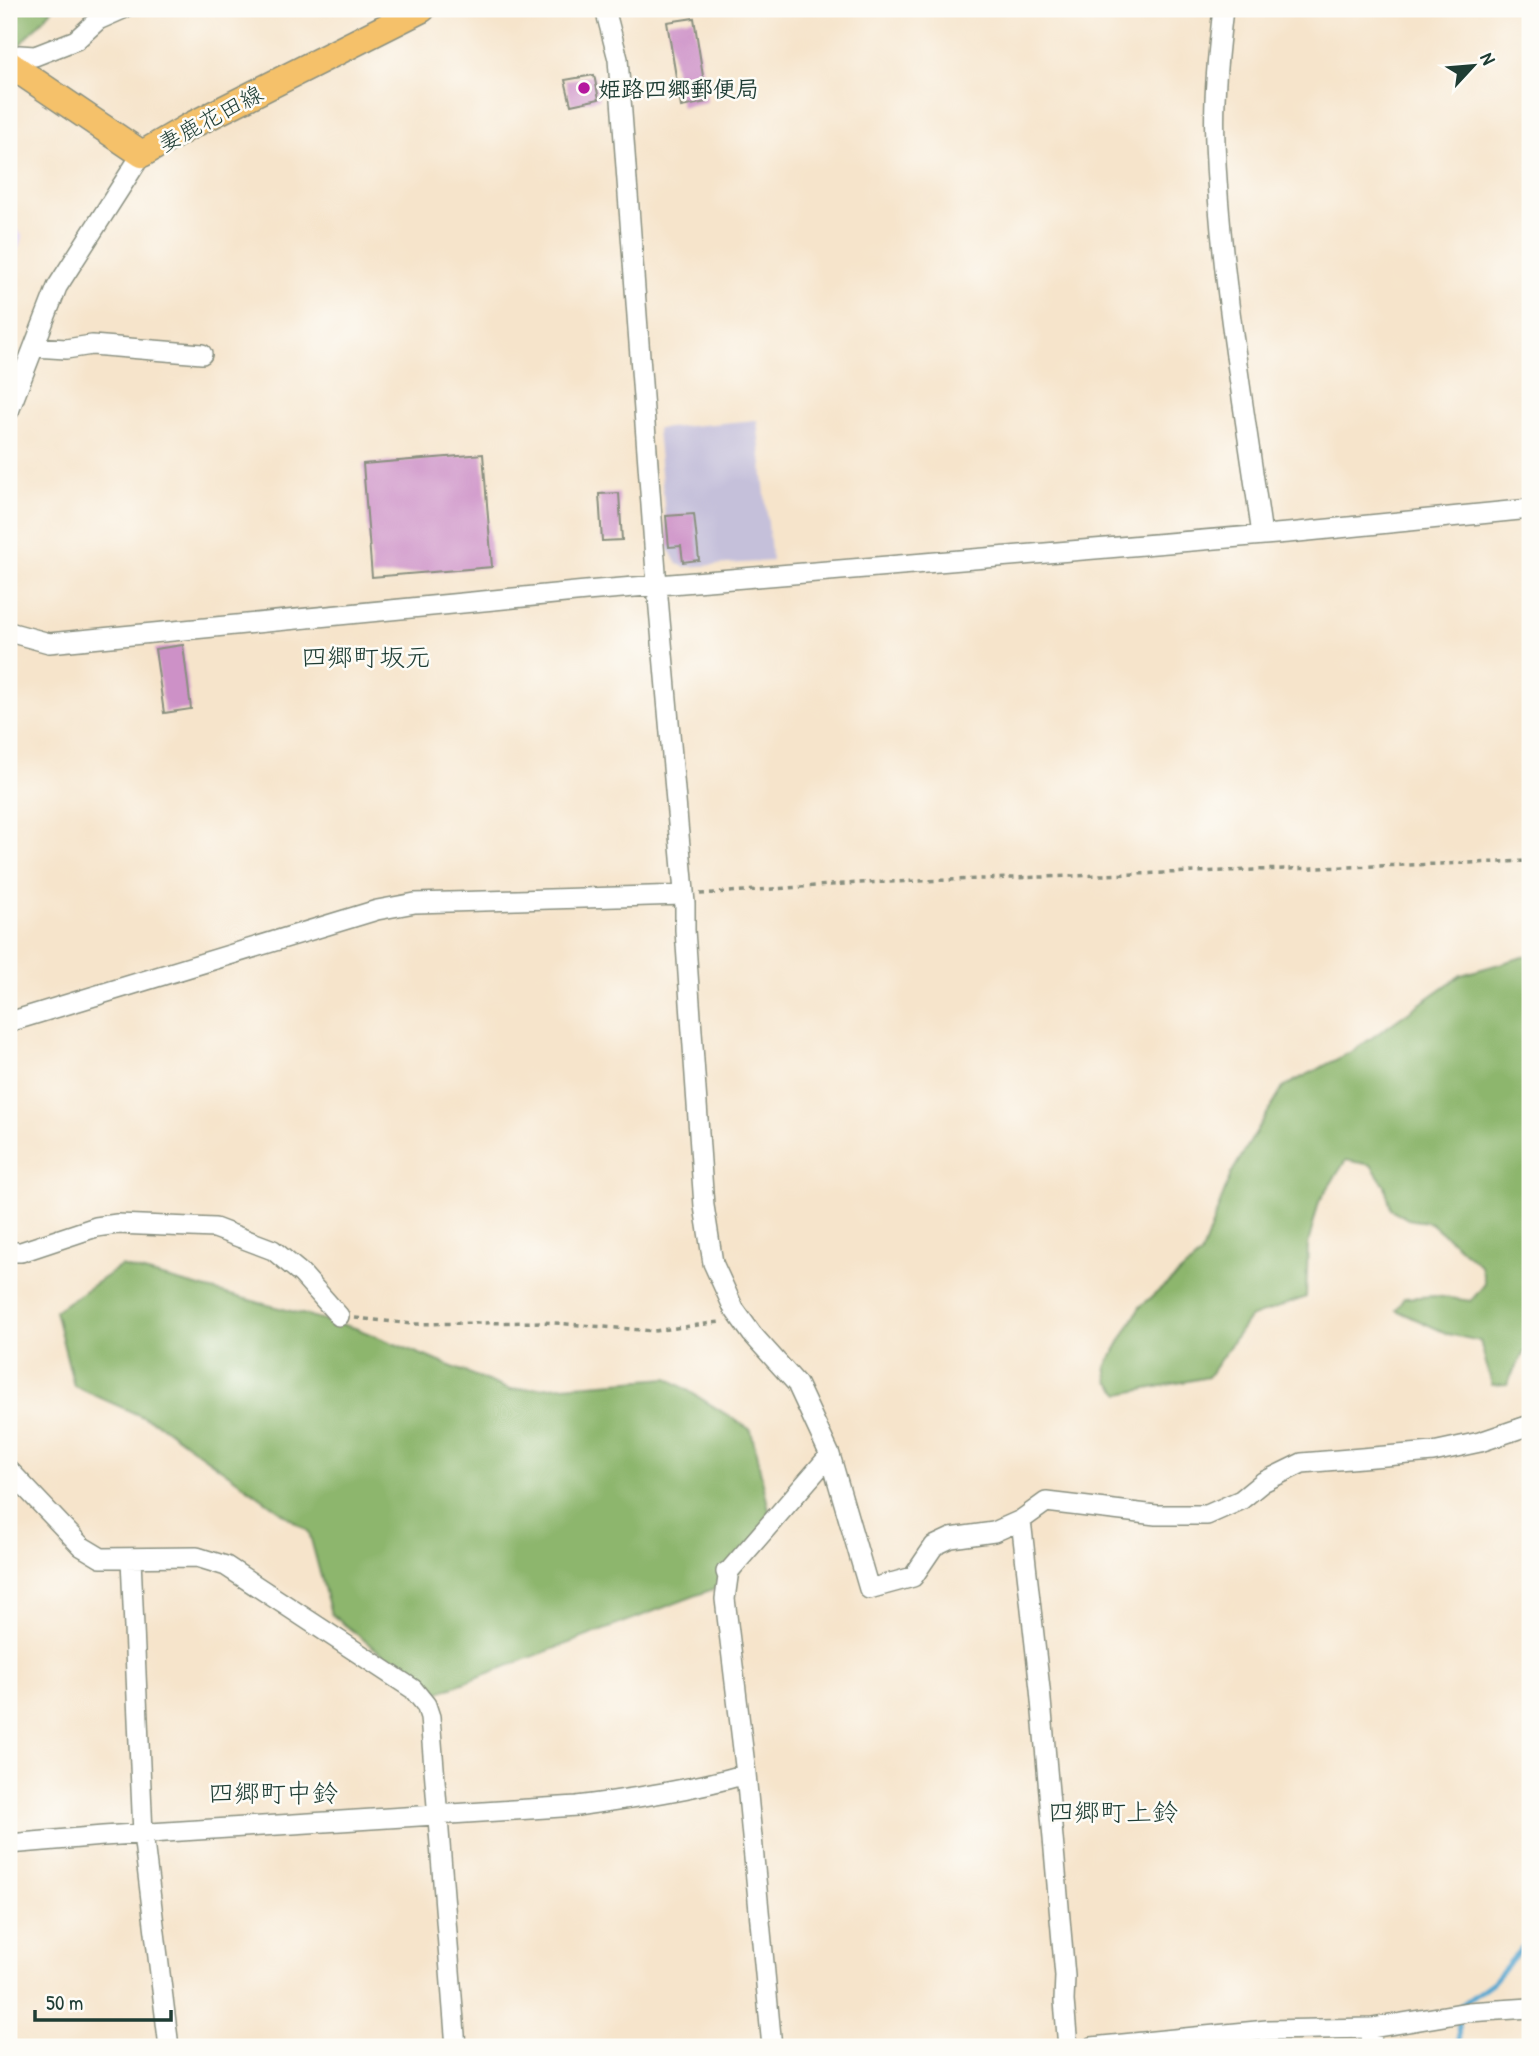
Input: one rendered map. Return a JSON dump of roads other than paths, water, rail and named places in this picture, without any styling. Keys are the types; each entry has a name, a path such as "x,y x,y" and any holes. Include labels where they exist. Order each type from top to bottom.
{"main road":[{"name":"妻鹿花田線","path":"12,66 142,154 192,125 422,9"}],"street":[{"path":"12,66 19,55 35,56 76,40 98,20 123,9"},
{"path":"605,9 618,59 683,895 704,1206 713,1262 734,1309 752,1334 797,1384 830,1455 869,1589 913,1577 934,1546 951,1538 994,1532 1021,1520 1046,1502 1156,1515 1207,1515 1241,1500 1263,1482 1302,1463 1433,1452 1480,1442 1530,1424"},
{"path":"1223,9 1217,67 1215,141 1222,240 1262,535"},
{"path":"9,411 57,287 142,154"},
{"path":"34,347 66,349 92,345 202,354"},
{"path":"9,632 49,643 1530,509"},
{"path":"9,1022 377,910 415,903 683,895"},
{"path":"9,1252 21,1252 96,1227 117,1224 215,1228 273,1250 302,1274 339,1316"},
{"path":"772,2047 746,1774 725,1599 728,1577 726,1572 830,1455"},
{"path":"9,1470 80,1546 101,1558 197,1557 226,1566 413,1689 426,1704 430,1717 440,1815 456,2047"},
{"path":"1021,1520 1042,1716 1068,2047"},
{"path":"131,1559 143,1834 169,2047"},
{"path":"9,1844 576,1805 639,1798 746,1774"},
{"path":"1092,2047 1267,2030 1371,2038 1468,2011 1530,2008"}],"waterway":[{"path":"1460,2006 1493,1982 1522,1948 1530,1945"},
{"path":"1458,2019 1459,2047"}],"place":[{"name":"姫路四郷郵便局","path":"584,88"}],"district":[{"name":"四郷町坂元","path":"366,656"},
{"name":"四郷町中鈴","path":"273,1792"},
{"name":"四郷町上鈴","path":"1113,1811"}]}
